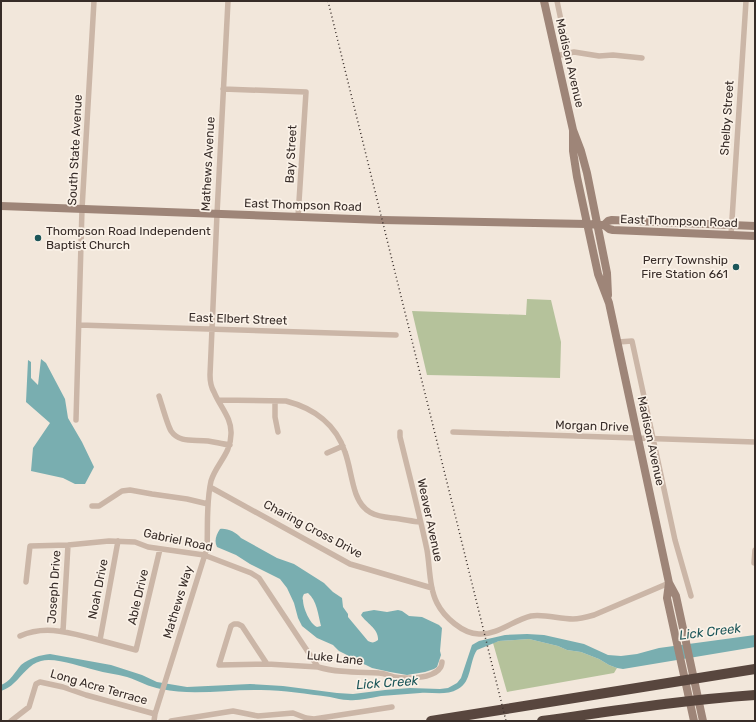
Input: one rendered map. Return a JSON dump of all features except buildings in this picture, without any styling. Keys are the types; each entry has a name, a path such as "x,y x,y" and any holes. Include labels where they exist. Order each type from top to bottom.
{"highway":[{"path":"431,721 755,669"},
{"path":"542,721 656,704 755,695"}],"main road":[{"name":"Madison Avenue","path":"544,1 573,130 581,151 601,225 609,303"},
{"name":"Madison Avenue","path":"573,130 573,151 587,224 598,274 609,303 669,583 676,596 702,719"},
{"name":"East Thompson Road","path":"1,206 298,217 587,224 601,225 613,230 755,236"},
{"name":"East Thompson Road","path":"601,225 612,220 755,226"},
{"name":"Madison Avenue","path":"669,583 667,598 694,719"}],"street":[{"name":"South State Avenue","path":"76,420 82,209 94,1"},
{"name":"Mathews Avenue","path":"218,400 210,380 228,1"},
{"name":"Madison Avenue","path":"557,1 568,54"},
{"name":"Shelby Street","path":"731,236 746,1"},
{"path":"556,56 574,52 599,56 613,55 642,58"},
{"name":"Bay Street","path":"223,89 306,92 298,217"},
{"name":"East Elbert Street","path":"79,325 396,335"},
{"name":"Madison Avenue","path":"618,342 632,341 675,540 691,596"},
{"path":"160,396 170,429 180,439 208,441 230,445"},
{"path":"218,400 286,401 317,414 332,428 343,446 358,500 364,508 377,516 420,522"},
{"name":"Mathews Way","path":"154,721 207,548 210,487 214,474 230,445 230,424 228,417 218,400"},
{"path":"275,401 275,417 278,432"},
{"name":"Weaver Avenue","path":"400,432 427,550 435,600 450,621 461,628 478,634 486,634 530,616 574,619 589,617 669,583"},
{"name":"Morgan Drive","path":"453,432 755,442"},
{"path":"326,453 343,446"},
{"name":"Charing Cross Drive","path":"210,487 350,564 432,588"},
{"path":"92,506 99,506 122,491 130,490 187,499 208,504"},
{"name":"Gabriel Road","path":"26,582 30,546 118,541 135,542 148,547 204,555 251,573 258,578 318,667"},
{"name":"Noah Drive","path":"100,640 118,541"},
{"name":"Joseph Drive","path":"63,631 68,545"},
{"name":"Able Drive","path":"100,640 136,650 160,549"},
{"path":"754,563 755,550"},
{"name":"Luke Lane","path":"267,664 242,626 240,624 235,624 231,626 219,665 267,664 318,667 353,673 381,673 394,677 411,678 435,673 440,668 442,662"},
{"path":"20,636 46,630 63,631 100,640"},
{"name":"Long Acre Terrace","path":"11,721 29,707 36,684 40,682 63,687 155,714"},
{"path":"171,721 233,711 258,716 293,713 306,718 317,718 392,707"}],"green space":[{"path":"527,299 551,300 561,342 560,378 427,375 412,311 526,315"},
{"path":"529,639 558,646 567,650 581,652 617,668 614,673 507,692 493,643 499,641"}],"water":[{"path":"41,359 46,363 65,399 68,418 94,467 85,484 75,484 63,478 31,471 33,448 50,423 26,402 28,360 31,362 31,378 38,385"},
{"path":"220,529 226,529 237,534 241,538 277,558 294,564 324,583 342,598 343,607 348,614 348,617 369,642 377,641 378,636 374,629 361,615 363,612 374,610 387,612 398,610 409,616 422,617 439,625 442,628 441,655 437,667 425,672 407,675 372,668 350,659 333,645 317,638 302,626 287,588 280,579 236,555 217,547 216,540","holes":["308,593 317,608 321,626 317,627 312,623 304,607 304,594"]},
{"name":"Lick Creek","path":"505,635 544,635 584,644 608,655 621,656 637,654 659,648 755,635 755,647 623,669 609,665 599,659 581,652 567,650 558,646 529,639 499,641 477,650 474,655 466,682 458,689 444,693 381,696 356,700 344,700 304,693 270,690 198,692 173,691 152,687 123,676 53,660 37,662 26,670 8,688 1,691 1,685 10,679 21,665 35,657 50,654 111,665 142,675 157,682 187,687 250,684 353,694 410,688 440,689 448,688 457,683 461,678 472,645 479,641"}],"railway":[{"path":"328,1 506,721"}],"place":[{"name":"Thompson Road Independent Baptist Church","path":"38,238"},
{"name":"Perry Township Fire Station 661","path":"736,267"}]}
